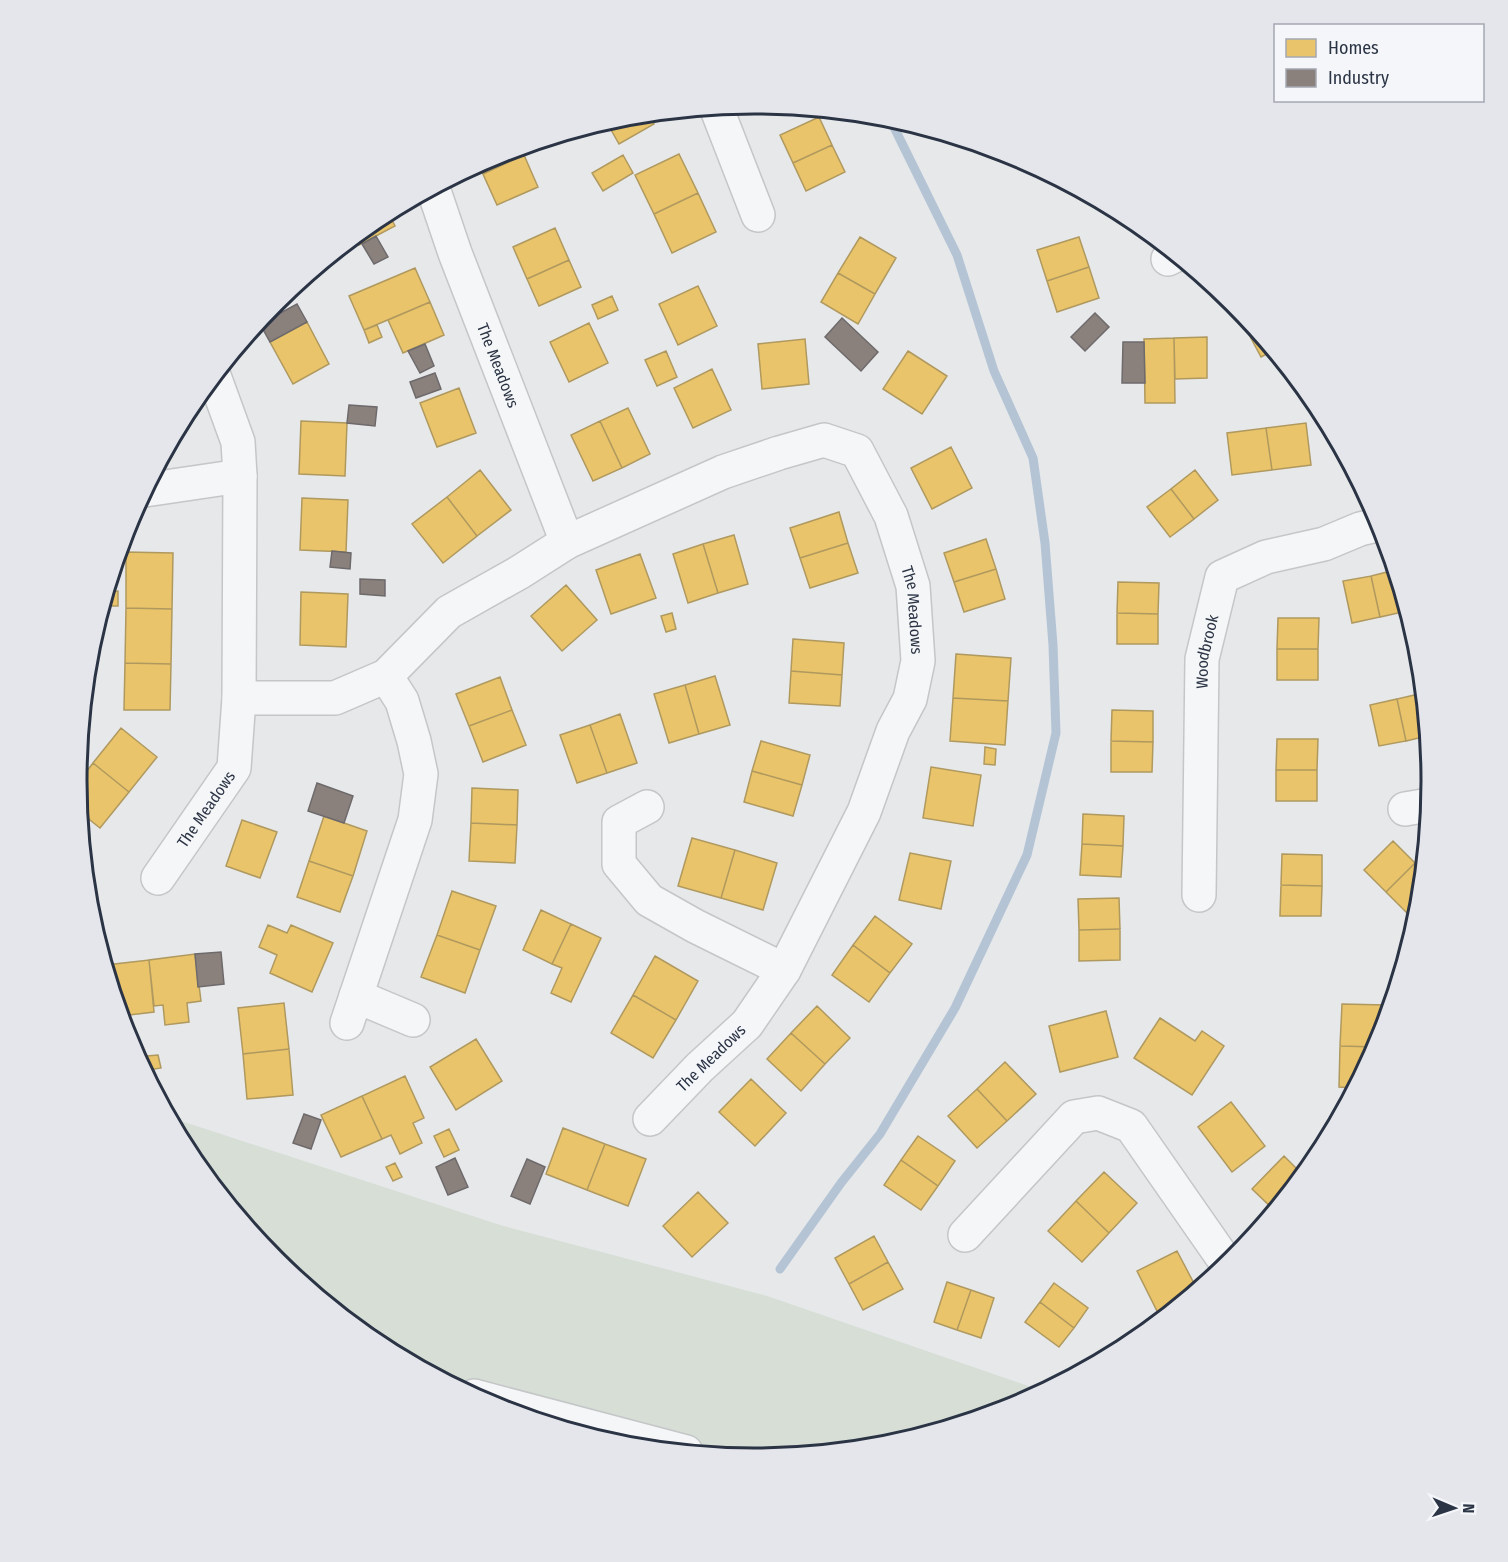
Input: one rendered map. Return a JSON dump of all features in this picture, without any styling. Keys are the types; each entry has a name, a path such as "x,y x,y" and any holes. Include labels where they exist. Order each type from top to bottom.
{"street":[{"path":"719,115 758,215"},
{"name":"The Meadows","path":"435,195 455,253 567,542"},
{"name":"The Meadows","path":"158,878 234,768 239,698 240,476 238,442 217,385"},
{"name":"The Meadows","path":"239,698 335,698 386,676 448,612 520,572 567,542 723,472 824,440 857,451 891,516 913,586 918,662 910,699 893,731 864,812 784,970 747,1024 700,1067 650,1119"},
{"path":"155,489 240,476"},
{"name":"Woodbrook","path":"1199,895 1202,659 1222,577 1266,557 1324,544 1370,527"},
{"path":"386,676 402,702 421,774 416,820 352,1010 413,1020"},
{"path":"647,807 619,822 619,864 649,900 694,926 784,970"},
{"path":"965,1235 1074,1117 1098,1113 1131,1126 1222,1257"},
{"path":"555,1417 604,1430"}],"shaded area":[{"path":"180,1121 500,1225 767,1296 1031,1387 968,1413 927,1425 884,1435 798,1447 710,1447 667,1442 624,1435 540,1413 459,1379 420,1359 383,1336 348,1310 282,1253 253,1221 199,1152"}],"building: Homes":[{"path":"819,117 832,145 793,163 780,135"},
{"path":"653,122 654,124 619,144 611,130"},
{"path":"832,145 845,172 806,191 793,163"},
{"path":"679,154 698,193 654,214 635,175"},
{"path":"524,155 538,187 497,205 483,174"},
{"path":"623,155 633,173 603,191 592,173"},
{"path":"521,157 483,174 482,173"},
{"path":"698,193 716,232 672,253 654,214"},
{"path":"392,220 395,226 359,245 383,226"},
{"path":"555,228 569,260 527,279 513,247"},
{"path":"860,237 896,258 875,294 838,273"},
{"path":"1079,237 1089,267 1047,281 1037,250"},
{"path":"569,260 581,287 539,306 527,279"},
{"path":"1089,267 1099,298 1057,312 1047,281"},
{"path":"415,268 430,302 364,330 349,296"},
{"path":"838,273 875,294 858,324 821,302"},
{"path":"698,286 717,326 678,345 659,304"},
{"path":"612,296 618,310 598,319 592,305"},
{"path":"430,302 444,335 403,353 388,320"},
{"path":"307,322 329,364 293,384 270,342"},
{"path":"589,323 608,363 569,382 550,342"},
{"path":"377,325 382,337 369,343 364,330"},
{"path":"1249,334 1266,354 1261,357"},
{"path":"1207,337 1207,378 1175,379 1174,338"},
{"path":"1174,338 1175,403 1145,403 1144,339"},
{"path":"805,339 809,384 762,389 758,344"},
{"path":"666,351 677,377 657,386 645,360"},
{"path":"908,351 947,376 922,414 883,389"},
{"path":"712,369 731,410 693,428 674,388"},
{"path":"459,388 476,433 437,447 420,403"},
{"path":"628,408 650,454 622,468 600,421"},
{"path":"301,421 347,423 345,476 299,474"},
{"path":"600,421 622,468 593,481 571,435"},
{"path":"1306,423 1311,465 1272,470 1266,428"},
{"path":"1266,428 1272,470 1232,475 1227,433"},
{"path":"951,447 972,488 932,509 911,468"},
{"path":"480,470 511,510 477,536 447,497"},
{"path":"1195,470 1218,500 1194,519 1171,489"},
{"path":"1171,489 1194,519 1170,537 1147,507"},
{"path":"447,497 477,536 443,563 412,524"},
{"path":"302,498 348,500 346,552 300,550"},
{"path":"839,512 848,543 800,558 790,528"},
{"path":"734,535 748,584 718,593 703,544"},
{"path":"986,539 996,569 954,582 944,553"},
{"path":"848,543 858,573 810,588 800,558"},
{"path":"703,544 718,593 688,603 673,554"},
{"path":"128,552 173,553 172,609 126,608"},
{"path":"640,554 656,598 611,614 596,570"},
{"path":"996,569 1005,599 964,612 954,582"},
{"path":"1387,572 1399,613 1380,617 1371,576"},
{"path":"1371,576 1380,617 1352,623 1343,581"},
{"path":"1118,582 1159,583 1158,614 1117,613"},
{"path":"566,585 597,620 562,651 531,616"},
{"path":"115,591 118,591 118,606 111,606"},
{"path":"301,592 348,594 346,647 300,645"},
{"path":"126,608 172,609 171,664 125,663"},
{"path":"672,613 676,629 666,632 661,616"},
{"path":"1117,613 1158,614 1158,644 1117,644"},
{"path":"1278,618 1319,618 1318,649 1277,649"},
{"path":"793,639 844,643 842,675 791,671"},
{"path":"1277,649 1318,649 1318,680 1277,680"},
{"path":"956,654 1011,658 1008,701 953,698"},
{"path":"125,663 171,664 170,710 124,710"},
{"path":"791,671 842,675 840,706 789,703"},
{"path":"715,676 730,725 699,734 685,685"},
{"path":"500,677 512,710 469,726 456,694"},
{"path":"685,685 699,734 669,743 654,694"},
{"path":"1415,695 1420,738 1406,741 1397,699"},
{"path":"953,698 1008,701 1005,745 950,741"},
{"path":"1397,699 1406,741 1379,746 1370,705"},
{"path":"512,710 526,745 483,762 469,726"},
{"path":"1112,710 1153,711 1153,742 1111,741"},
{"path":"620,714 637,763 607,773 590,725"},
{"path":"590,725 607,773 577,783 560,735"},
{"path":"121,728 157,757 129,792 93,763"},
{"path":"1277,739 1318,739 1317,770 1276,770"},
{"path":"761,741 810,755 802,785 752,771"},
{"path":"1111,741 1153,742 1152,772 1111,772"},
{"path":"985,747 996,749 995,765 984,764"},
{"path":"93,763 129,792 100,828 88,818 87,771"},
{"path":"931,767 981,775 973,826 923,818"},
{"path":"1276,770 1317,770 1317,801 1276,801"},
{"path":"752,771 802,785 793,816 744,802"},
{"path":"472,788 518,790 517,825 471,823"},
{"path":"1083,814 1124,816 1123,846 1082,844"},
{"path":"324,816 367,831 353,876 309,861"},
{"path":"242,820 277,832 260,878 226,866"},
{"path":"471,823 517,825 515,863 469,861"},
{"path":"692,838 735,850 721,898 678,886"},
{"path":"1393,841 1415,863 1386,892 1364,870"},
{"path":"1082,844 1123,846 1121,877 1080,875"},
{"path":"735,850 777,863 763,910 721,898"},
{"path":"910,853 951,861 941,909 899,900"},
{"path":"1282,854 1322,855 1322,886 1281,885"},
{"path":"309,861 353,876 340,912 297,897"},
{"path":"1415,863 1416,864 1407,913 1386,892"},
{"path":"1281,885 1322,886 1321,916 1280,916"},
{"path":"452,891 496,906 480,950 437,935"},
{"path":"1119,898 1120,929 1079,930 1078,899"},
{"path":"541,910 571,924 552,964 523,950"},
{"path":"875,916 912,944 890,973 853,945"},
{"path":"571,924 601,938 571,1002 551,993 562,968 552,964"},
{"path":"268,925 287,933 291,925 333,943 312,992 270,973 277,955 259,947"},
{"path":"1120,929 1120,960 1079,961 1079,930"},
{"path":"437,935 480,950 465,993 421,977"},
{"path":"853,945 890,973 869,1002 832,975"},
{"path":"195,954 201,1001 187,1003 189,1022 165,1025 163,1005 154,1006 149,960"},
{"path":"655,956 698,981 676,1020 633,995"},
{"path":"149,960 154,1012 130,1015 113,964"},
{"path":"633,995 676,1020 653,1058 611,1033"},
{"path":"284,1003 289,1049 243,1054 238,1008"},
{"path":"1342,1004 1382,1005 1365,1047 1340,1046"},
{"path":"817,1006 850,1038 825,1064 791,1033"},
{"path":"1106,1011 1118,1057 1060,1072 1049,1026"},
{"path":"1160,1018 1195,1041 1202,1031 1224,1046 1192,1095 1134,1058"},
{"path":"791,1033 825,1064 801,1091 767,1059"},
{"path":"476,1039 502,1081 456,1110 430,1067"},
{"path":"1340,1046 1365,1047 1346,1087 1339,1087"},
{"path":"289,1049 293,1095 247,1099 243,1054"},
{"path":"158,1055 161,1068 153,1069 147,1056"},
{"path":"1005,1062 1036,1094 1007,1121 977,1089"},
{"path":"405,1076 424,1118 413,1123 422,1143 400,1154 391,1135 382,1139 362,1096"},
{"path":"751,1079 786,1113 755,1146 719,1112"},
{"path":"977,1089 1007,1121 977,1148 948,1116"},
{"path":"362,1096 382,1139 341,1157 321,1115"},
{"path":"1231,1102 1265,1146 1232,1172 1198,1127"},
{"path":"563,1128 605,1144 587,1190 546,1174"},
{"path":"449,1129 459,1150 444,1157 434,1136"},
{"path":"918,1136 955,1161 938,1186 901,1160"},
{"path":"605,1144 646,1159 628,1206 587,1190"},
{"path":"1284,1156 1297,1169 1268,1205 1252,1189"},
{"path":"901,1160 938,1186 921,1210 884,1185"},
{"path":"395,1163 402,1177 393,1181 386,1167"},
{"path":"1104,1172 1137,1203 1109,1233 1076,1201"},
{"path":"698,1192 728,1223 692,1257 663,1226"},
{"path":"1076,1201 1109,1233 1082,1262 1048,1231"},
{"path":"874,1236 888,1262 849,1284 835,1258"},
{"path":"1177,1251 1194,1282 1157,1312 1137,1271"},
{"path":"888,1262 903,1289 863,1310 849,1284"},
{"path":"947,1282 971,1290 957,1330 934,1322"},
{"path":"1054,1283 1088,1308 1074,1328 1040,1302"},
{"path":"971,1290 994,1298 981,1338 957,1330"},
{"path":"1040,1302 1074,1328 1059,1347 1025,1322"}],"building: Industry":[{"path":"376,236 388,257 374,264 362,244"},
{"path":"297,304 307,322 270,342 263,330 276,315"},
{"path":"1095,313 1109,327 1085,351 1071,337"},
{"path":"842,318 878,352 861,371 825,337"},
{"path":"1123,342 1144,342 1145,383 1122,383"},
{"path":"425,344 434,366 420,373 408,351"},
{"path":"435,373 441,389 416,398 410,382"},
{"path":"349,405 377,407 375,426 347,423"},
{"path":"332,551 351,553 350,569 330,567"},
{"path":"360,579 385,580 385,596 360,594"},
{"path":"317,783 353,796 344,823 308,811"},
{"path":"221,952 224,984 198,987 195,954"},
{"path":"304,1114 321,1120 311,1149 293,1143"},
{"path":"455,1158 468,1187 448,1195 436,1167"},
{"path":"527,1159 545,1167 530,1204 511,1196"}],"waterway":[{"path":"780,1269 841,1183 880,1134 955,1008 1027,855 1056,733 1053,645 1045,543 1033,458 994,371 957,255 895,130"}]}
